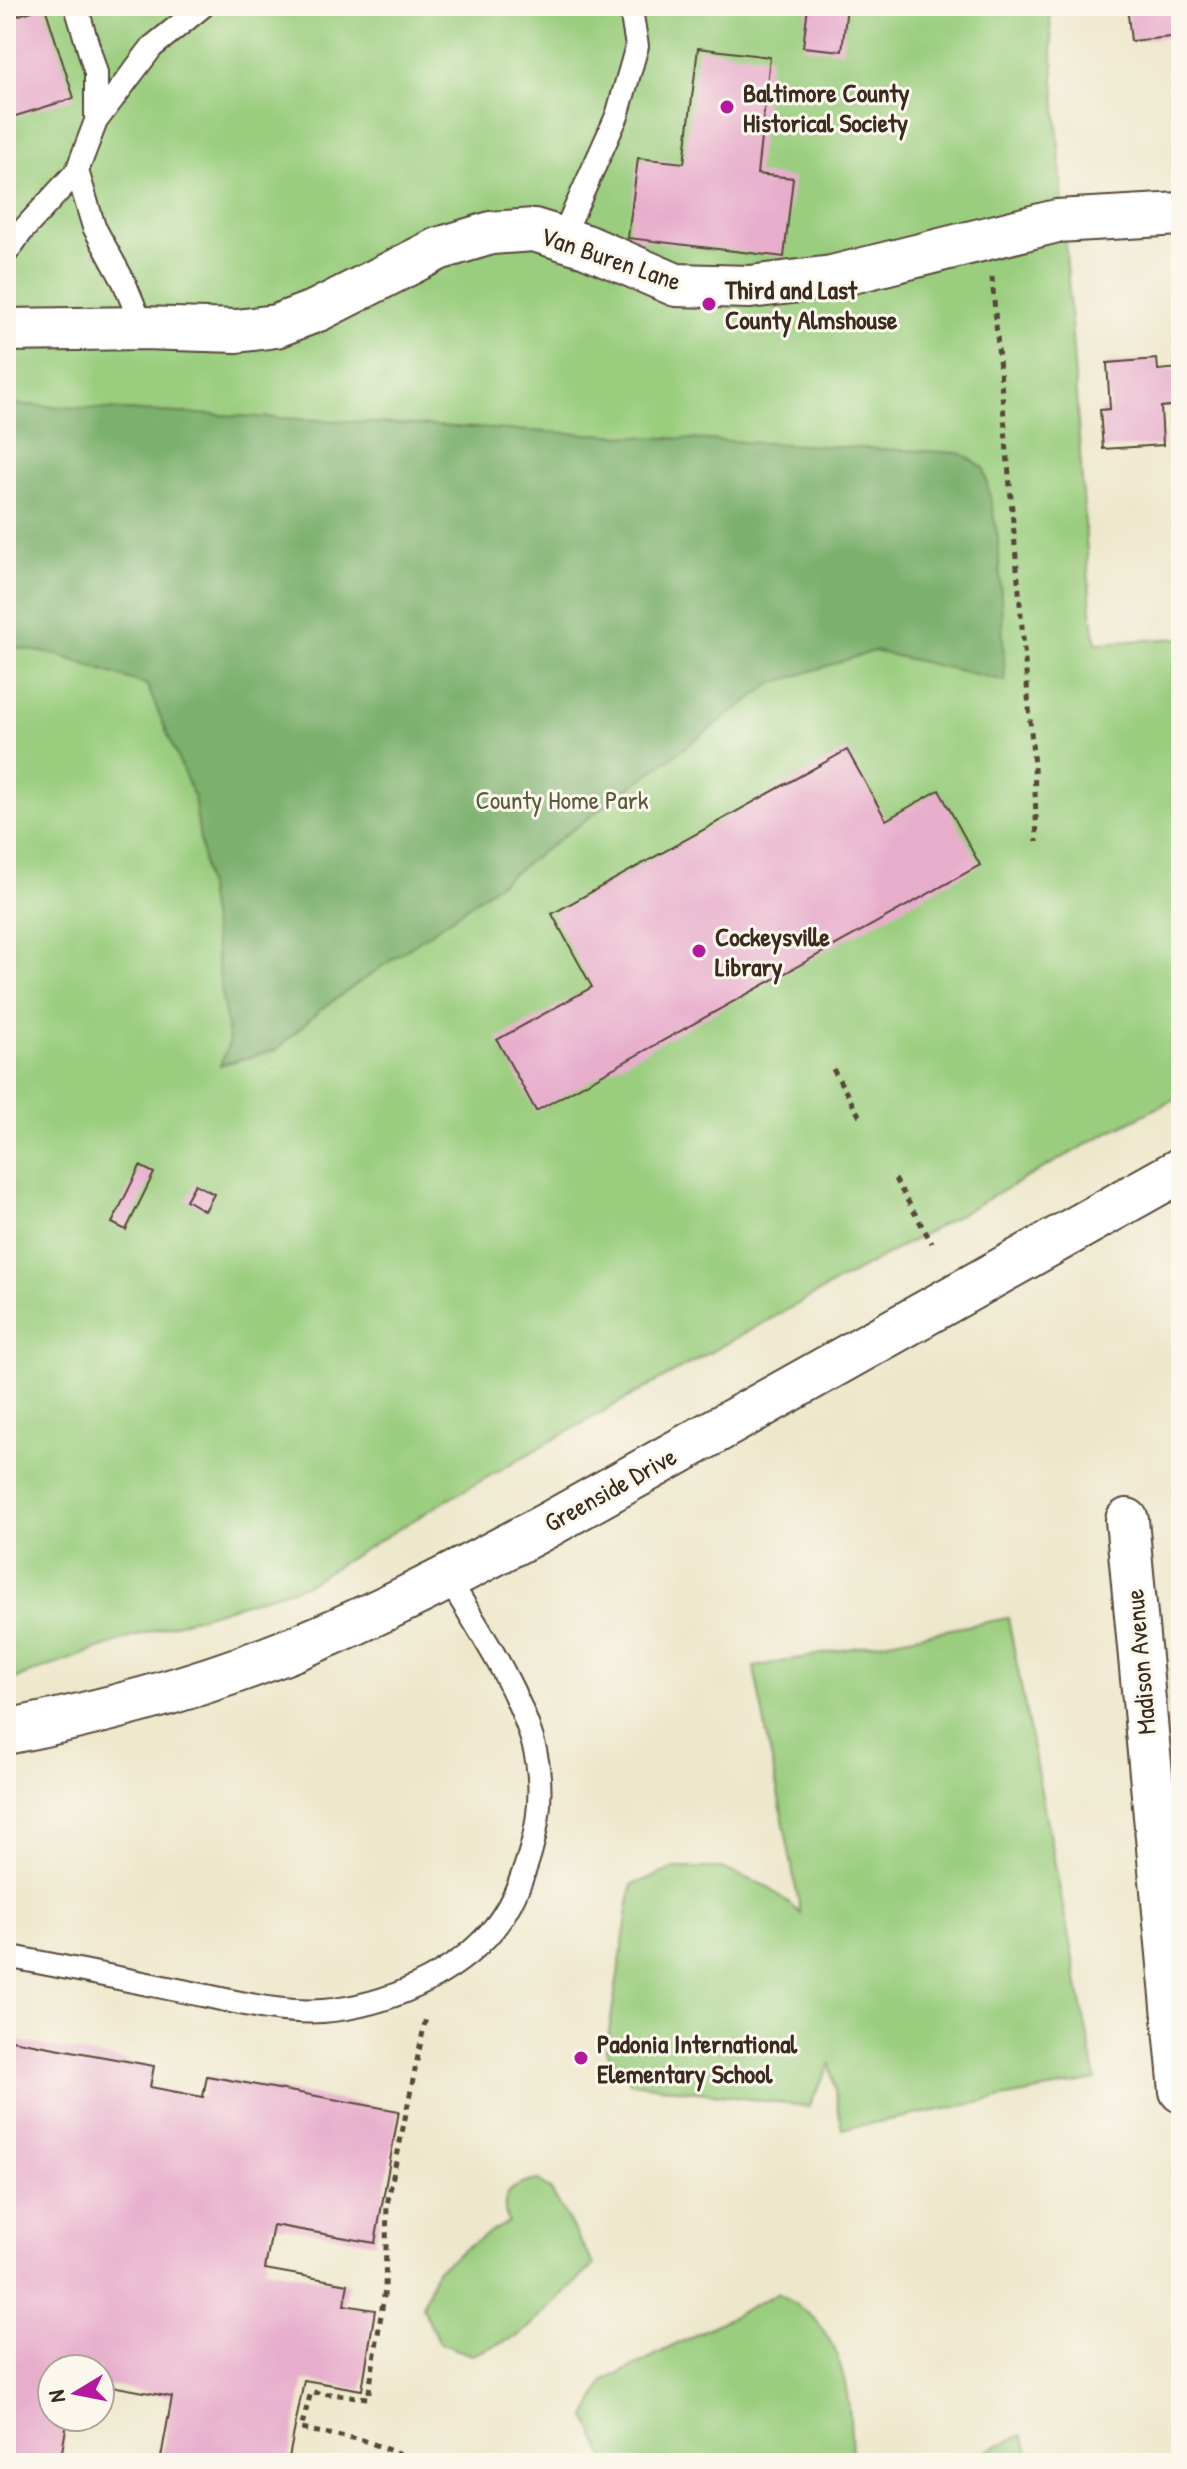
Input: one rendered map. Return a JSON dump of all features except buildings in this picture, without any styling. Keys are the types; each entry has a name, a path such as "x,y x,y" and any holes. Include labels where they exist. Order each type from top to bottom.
{"street":[{"name":"Van Buren Lane","path":"6,330 143,328 237,331 276,326 318,310 438,249 491,233 534,230 586,246 676,285 750,287 832,277 1057,221 1181,214"},
{"name":"Greenside Drive","path":"6,1732 149,1698 233,1671 323,1636 448,1578 1181,1170"},
{"name":"Madison Avenue","path":"1127,1520 1181,2091"}],"lane":[{"path":"76,6 96,73 96,121"},
{"path":"6,253 77,171 96,121 152,47 203,6"},
{"path":"562,238 617,116 637,46 632,16 624,6"},
{"path":"77,171 94,227 124,282 143,328"},
{"path":"6,1956 270,2009 321,2011 366,2004 425,1982 464,1957 494,1928 520,1886 536,1833 540,1786 533,1741 517,1698 448,1578"}],"path":[{"path":"989,237 1037,842"},
{"path":"833,1069 860,1117"},
{"path":"895,1179 932,1243"},
{"path":"423,2463 363,2440 301,2429 311,2392 368,2398 385,2289 387,2205 426,2017"}],"green space":[{"name":"County Home Park","path":"6,6 1049,6 1091,611 1096,643 1181,638 1181,1096 1109,1132 611,1407 305,1585 132,1637 6,1682"},
{"path":"6,404 961,453 984,468 998,537 1005,681 874,651 771,684 460,912 320,1010 276,1050 220,1065 229,1043 194,797 147,685 58,655 6,646"},
{"path":"1008,1618 1096,2080 842,2129 830,2064 809,2107 632,2083 606,2051 632,1885 675,1868 721,1868 769,1887 801,1914 754,1667"},
{"path":"538,2180 551,2191 594,2265 521,2335 472,2355 439,2343 422,2307 436,2270 508,2222 505,2204 509,2192"},
{"path":"778,2293 806,2311 819,2324 837,2356 849,2408 852,2463 607,2463 587,2417 604,2381"},
{"path":"1022,2435 1034,2463 958,2463"}],"place":[{"name":"Baltimore County Historical Society","path":"727,107"},
{"name":"Third and Last County Almshouse","path":"709,304"},
{"name":"Cockeysville Library","path":"699,951"},
{"name":"Padonia International Elementary School","path":"581,2058"}]}
